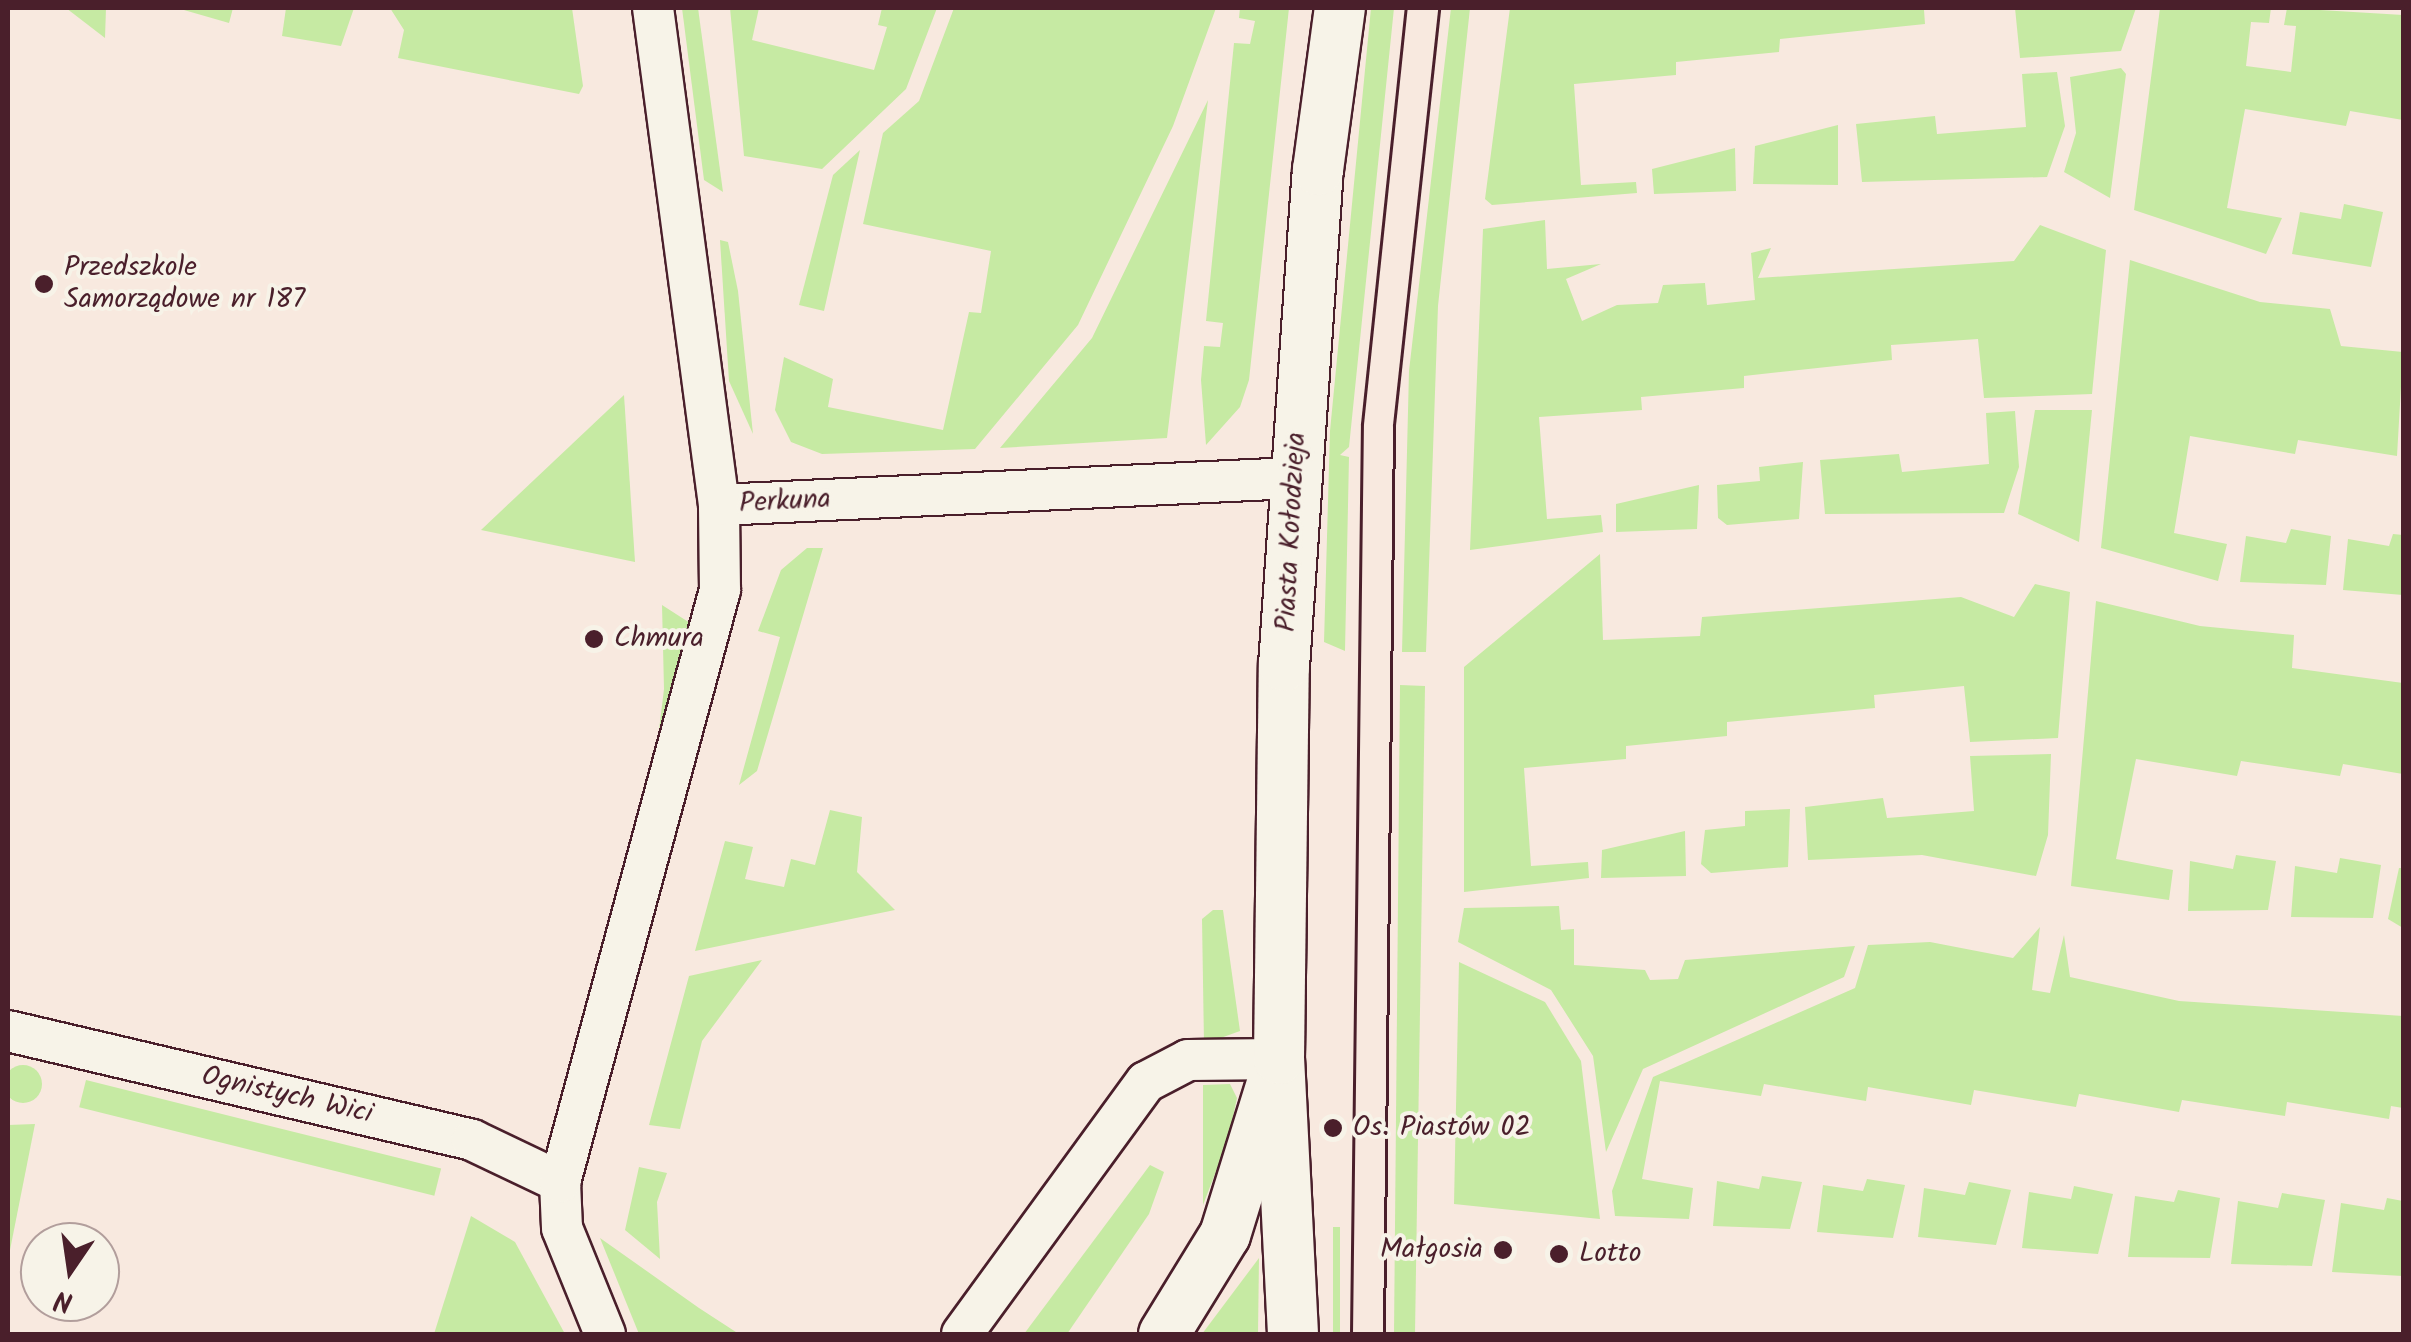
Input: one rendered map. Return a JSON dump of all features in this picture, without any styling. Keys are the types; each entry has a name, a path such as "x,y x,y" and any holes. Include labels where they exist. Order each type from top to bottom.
{"street":[{"name":"Perkuna","path":"653,8 719,506 1293,478"},
{"name":"Piasta Kołodzieja","path":"1293,1334 1293,1264 1279,1059 1293,478 1340,8"},
{"path":"606,1334 560,1200 720,590 719,506"},
{"name":"Ognistych Wici","path":"8,1031 472,1140 560,1200"},
{"path":"962,1334 1146,1082 1188,1060 1279,1059"},
{"name":"Piasta Kołodzieja","path":"1164,1334 1215,1256 1279,1059"},
{"path":"1215,1256 1248,1238 1268,1241 1293,1264"}],"green space":[{"path":"66,8 106,8 105,38"},
{"path":"177,8 233,8 229,23"},
{"path":"286,8 354,8 341,46 282,36"},
{"path":"390,8 572,8 583,86 579,94 398,58 404,30"},
{"path":"682,8 698,8 723,192 704,180"},
{"path":"730,8 759,8 752,40 874,70 887,27 878,25 882,8 937,8 906,89 822,169 744,156"},
{"path":"954,8 1216,8 1173,126 1078,325 975,449 822,454 791,442 775,410 784,357 833,379 828,407 943,430 969,312 981,313 991,251 863,224 883,133 919,101"},
{"path":"1240,8 1289,8 1249,380 1240,407 1206,445 1201,380 1204,346 1220,347 1223,323 1206,321 1234,43 1250,44 1255,21 1239,18"},
{"path":"1371,8 1394,8 1349,447 1340,455 1349,457 1345,651 1324,642 1330,431"},
{"path":"1451,8 1470,8 1438,306 1426,652 1402,652 1409,371"},
{"path":"1510,8 1951,8 1924,10 1925,24 1780,39 1779,52 1676,62 1676,75 1574,84 1581,185 1636,182 1637,193 1492,205 1485,199"},
{"path":"2015,8 2136,8 2121,51 2020,58"},
{"path":"2160,8 2271,8 2269,23 2251,22 2246,66 2291,72 2296,26 2284,25 2287,8 2403,15 2403,120 2350,111 2346,126 2245,109 2227,208 2282,218 2266,254 2134,210"},
{"path":"2121,68 2126,74 2110,198 2064,172 2076,133 2070,77"},
{"path":"2057,72 2065,126 2047,177 1862,182 1856,124 1935,116 1937,134 2026,127 2022,74"},
{"path":"1208,100 1167,438 1000,448 1092,338"},
{"path":"1838,125 1838,185 1753,184 1755,146"},
{"path":"1735,148 1736,191 1654,194 1652,169"},
{"path":"860,150 824,311 799,305 833,175"},
{"path":"2344,204 2383,212 2371,267 2292,254 2300,212 2341,219"},
{"path":"1545,220 1547,269 1601,264 1566,279 1582,321 1617,305 1658,303 1663,285 1705,283 1707,305 1755,300 1751,253 1771,248 1758,278 2014,261 2040,225 2106,250 2092,394 1984,398 1978,339 1891,345 1892,360 1744,376 1744,388 1641,397 1642,410 1539,417 1547,519 1601,515 1603,532 1470,550 1483,229"},
{"path":"720,240 728,242 738,291 753,434 729,381"},
{"path":"2130,260 2260,302 2330,309 2341,346 2403,352 2397,456 2298,440 2295,454 2190,436 2174,533 2227,544 2218,581 2101,548"},
{"path":"624,395 635,562 481,530"},
{"path":"2035,410 2092,410 2079,542 2018,514"},
{"path":"2015,411 2019,467 2004,513 1825,514 1820,460 1899,454 1902,472 1989,464 1986,413"},
{"path":"1803,462 1799,519 1727,525 1718,518 1717,485 1760,481 1759,467"},
{"path":"1699,485 1697,529 1616,532 1616,504"},
{"path":"2291,529 2331,536 2326,585 2240,582 2246,536 2286,543"},
{"path":"2393,534 2403,535 2403,595 2343,590 2348,539 2389,546"},
{"path":"807,548 823,548 757,771 739,785 780,637 758,631 781,570"},
{"path":"1600,554 1603,640 1700,636 1702,617 1961,597 2014,617 2035,584 2070,592 2058,738 1970,742 1964,686 1874,695 1875,708 1727,722 1727,736 1626,746 1626,759 1524,768 1531,866 1588,862 1589,878 1464,892 1464,667"},
{"path":"2096,601 2200,626 2294,635 2292,668 2403,683 2403,774 2343,764 2340,776 2241,761 2237,776 2136,759 2116,859 2173,870 2169,900 2071,886"},
{"path":"662,605 690,623 658,738 664,689"},
{"path":"1400,685 1425,686 1415,1334 1394,1334"},
{"path":"2051,754 2048,835 2036,876 1922,855 1808,860 1805,807 1883,798 1887,818 1974,811 1970,756"},
{"path":"1790,809 1788,867 1711,873 1701,864 1705,830 1745,826 1745,811"},
{"path":"830,810 862,817 857,872 895,910 695,951 725,841 753,847 745,879 784,887 791,859 815,865"},
{"path":"1685,831 1686,876 1601,878 1602,850"},
{"path":"2236,855 2276,861 2268,910 2188,911 2190,861 2233,869"},
{"path":"2340,858 2381,865 2373,918 2291,917 2295,866 2337,873"},
{"path":"2399,868 2403,868 2403,928 2388,919"},
{"path":"1559,906 1561,930 1574,929 1574,965 1645,970 1650,980 1678,979 1685,960 1855,946 1844,977 1643,1069 1606,1152 1593,1056 1551,990 1458,942 1464,908"},
{"path":"1213,910 1223,910 1240,1031 1204,1044 1202,919"},
{"path":"2040,927 2032,990 2050,993 2064,935 2070,977 2179,1001 2403,1016 2403,1108 2391,1106 2389,1119 2287,1102 2285,1116 2182,1100 2179,1112 2079,1094 2076,1107 1974,1090 1971,1105 1868,1087 1866,1101 1764,1084 1761,1096 1660,1081 1642,1179 1693,1188 1689,1219 1615,1216 1612,1191 1653,1077 1855,988 1868,945 1930,942 2013,958"},
{"path":"762,960 702,1041 680,1129 649,1125 689,976"},
{"path":"1459,962 1545,1002 1581,1061 1600,1219 1454,1204"},
{"path":"23,1065 36,1071 42,1084 36,1097 23,1103 10,1097 4,1084 10,1071"},
{"path":"86,1080 441,1169 434,1196 79,1107"},
{"path":"1230,1084 1237,1098 1228,1140 1203,1205 1203,1085"},
{"path":"35,1124 8,1260 8,1125"},
{"path":"1150,1165 1164,1172 1149,1214 1067,1334 1024,1334"},
{"path":"639,1167 667,1173 657,1202 660,1259 625,1230"},
{"path":"1762,1176 1802,1182 1790,1229 1713,1226 1717,1181 1759,1189"},
{"path":"1867,1179 1905,1185 1893,1238 1817,1232 1823,1185 1863,1191"},
{"path":"1969,1182 2011,1190 1996,1245 1918,1237 1924,1188 1965,1195"},
{"path":"2074,1186 2113,1194 2098,1254 2022,1248 2029,1192 2071,1199"},
{"path":"2178,1190 2220,1198 2210,1258 2128,1257 2135,1196 2174,1202"},
{"path":"2282,1193 2325,1200 2312,1266 2231,1264 2238,1201 2278,1208"},
{"path":"2387,1198 2403,1201 2403,1276 2332,1272 2341,1203 2384,1210"},
{"path":"471,1216 515,1242 565,1334 434,1334"},
{"path":"1333,1227 1340,1227 1340,1334 1333,1334"},
{"path":"600,1238 699,1308 739,1334 639,1334"},
{"path":"1259,1258 1258,1334 1202,1334"}],"tram line":[{"path":"1351,1334 1362,424 1406,8"},
{"path":"1384,1334 1394,425 1439,8"}],"place":[{"name":"Przedszkole Samorządowe nr 187","path":"44,284"},
{"name":"Chmura","path":"594,639"},
{"name":"Os. Piastów 02","path":"1333,1128"},
{"name":"Małgosia","path":"1503,1250"},
{"name":"Lotto","path":"1559,1254"}]}
